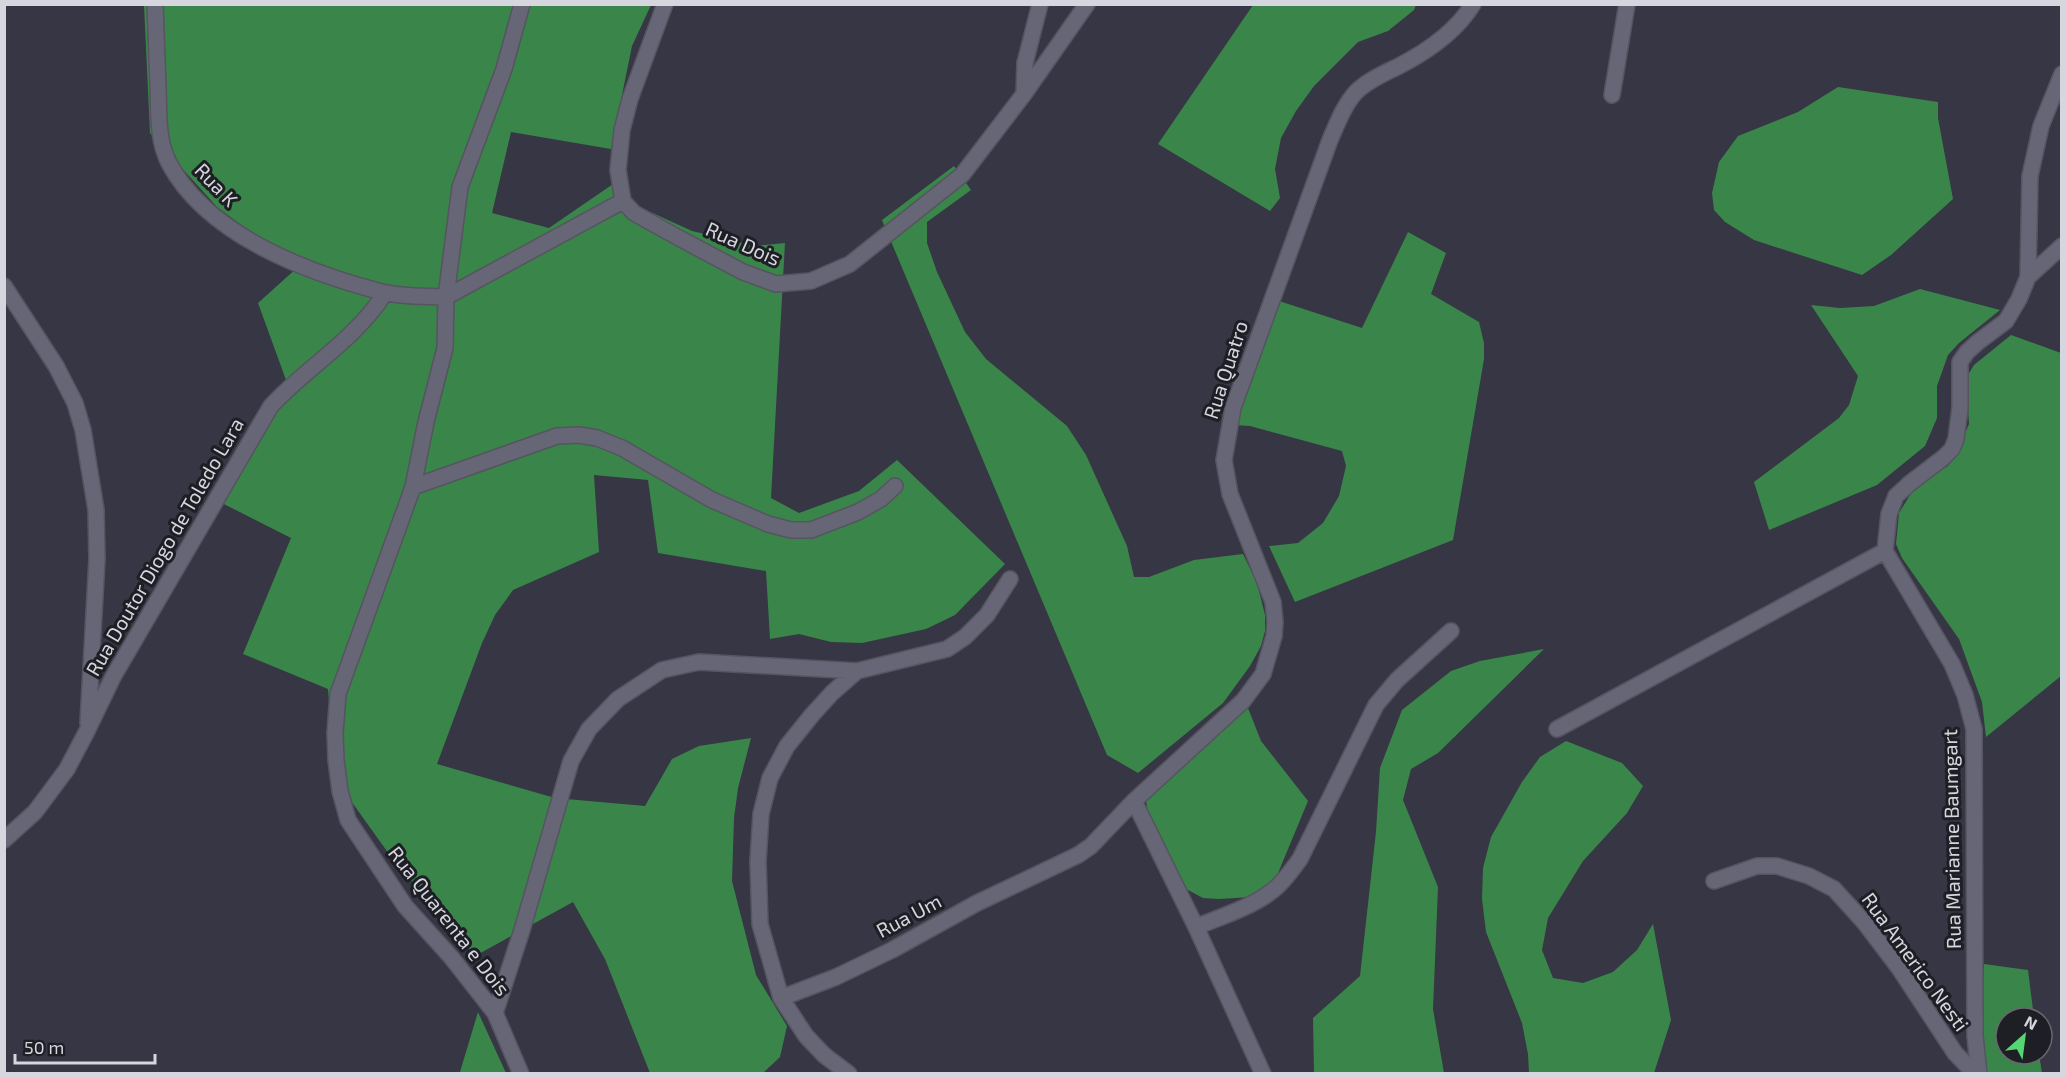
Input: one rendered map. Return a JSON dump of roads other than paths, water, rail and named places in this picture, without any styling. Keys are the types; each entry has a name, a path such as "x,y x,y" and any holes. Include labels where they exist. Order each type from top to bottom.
{"street":[{"name":"Rua K","path":"155,4 160,135 169,162 204,208 267,251 319,272 385,293 446,297"},
{"name":"Rua Quarenta e Dois","path":"521,1074 495,1013 451,957 405,906 348,820 340,791 335,733 338,694 413,487 426,422 445,348 446,297 460,187 504,69 522,4"},
{"path":"446,297 622,201 618,170 622,130 630,99 665,4"},
{"path":"1024,94 1025,63 1040,4"},
{"name":"Rua Dois","path":"622,201 634,213 743,272 776,284 811,280 850,264 962,175 1024,94 1087,4"},
{"name":"Rua Quatro","path":"1055,866 1091,846 1134,801 1244,701 1263,674 1269,657 1275,622 1273,602 1230,494 1224,460 1233,408 1330,140 1345,107 1356,92 1368,82 1432,46 1457,26 1473,4"},
{"path":"1612,95 1627,4"},
{"path":"1557,729 1885,551 1889,514 1896,496 1952,449 1956,440 1960,408 1960,362 1978,342 2006,321 2019,300 2028,277 2030,176 2041,126 2061,74"},
{"path":"2028,277 2061,246"},
{"path":"4,286 56,366 75,403 83,430 96,510 97,559 87,731"},
{"name":"Rua Doutor Diogo de Toledo Lara","path":"4,840 35,812 54,788 87,731 118,668 271,406 363,321 374,310 385,293"},
{"path":"413,487 557,436 579,435 597,438 622,448 712,500 768,524 791,530 811,530 858,513 881,500 895,486"},
{"name":"Rua Marianne Baumgart","path":"1885,551 1952,664 1965,695 1974,729 1977,1074"},
{"path":"495,1013 572,761 589,729 618,699 662,670 699,662 857,670 946,649 965,637 987,615 1010,579"},
{"path":"1196,927 1273,891 1289,874 1300,860 1376,705 1397,680 1451,631"},
{"path":"849,1074 824,1055 806,1036 781,998 760,924 758,861 761,814 770,778 787,746 832,693 857,670"},
{"path":"1134,801 1196,927 1263,1074"},
{"name":"Rua Um","path":"781,998 845,973 892,950 976,903 1055,866"},
{"name":"Rua Americo Nesti","path":"1714,881 1757,866 1777,866 1809,876 1834,890 1864,922 1899,968 1955,1053 1977,1074"}]}
